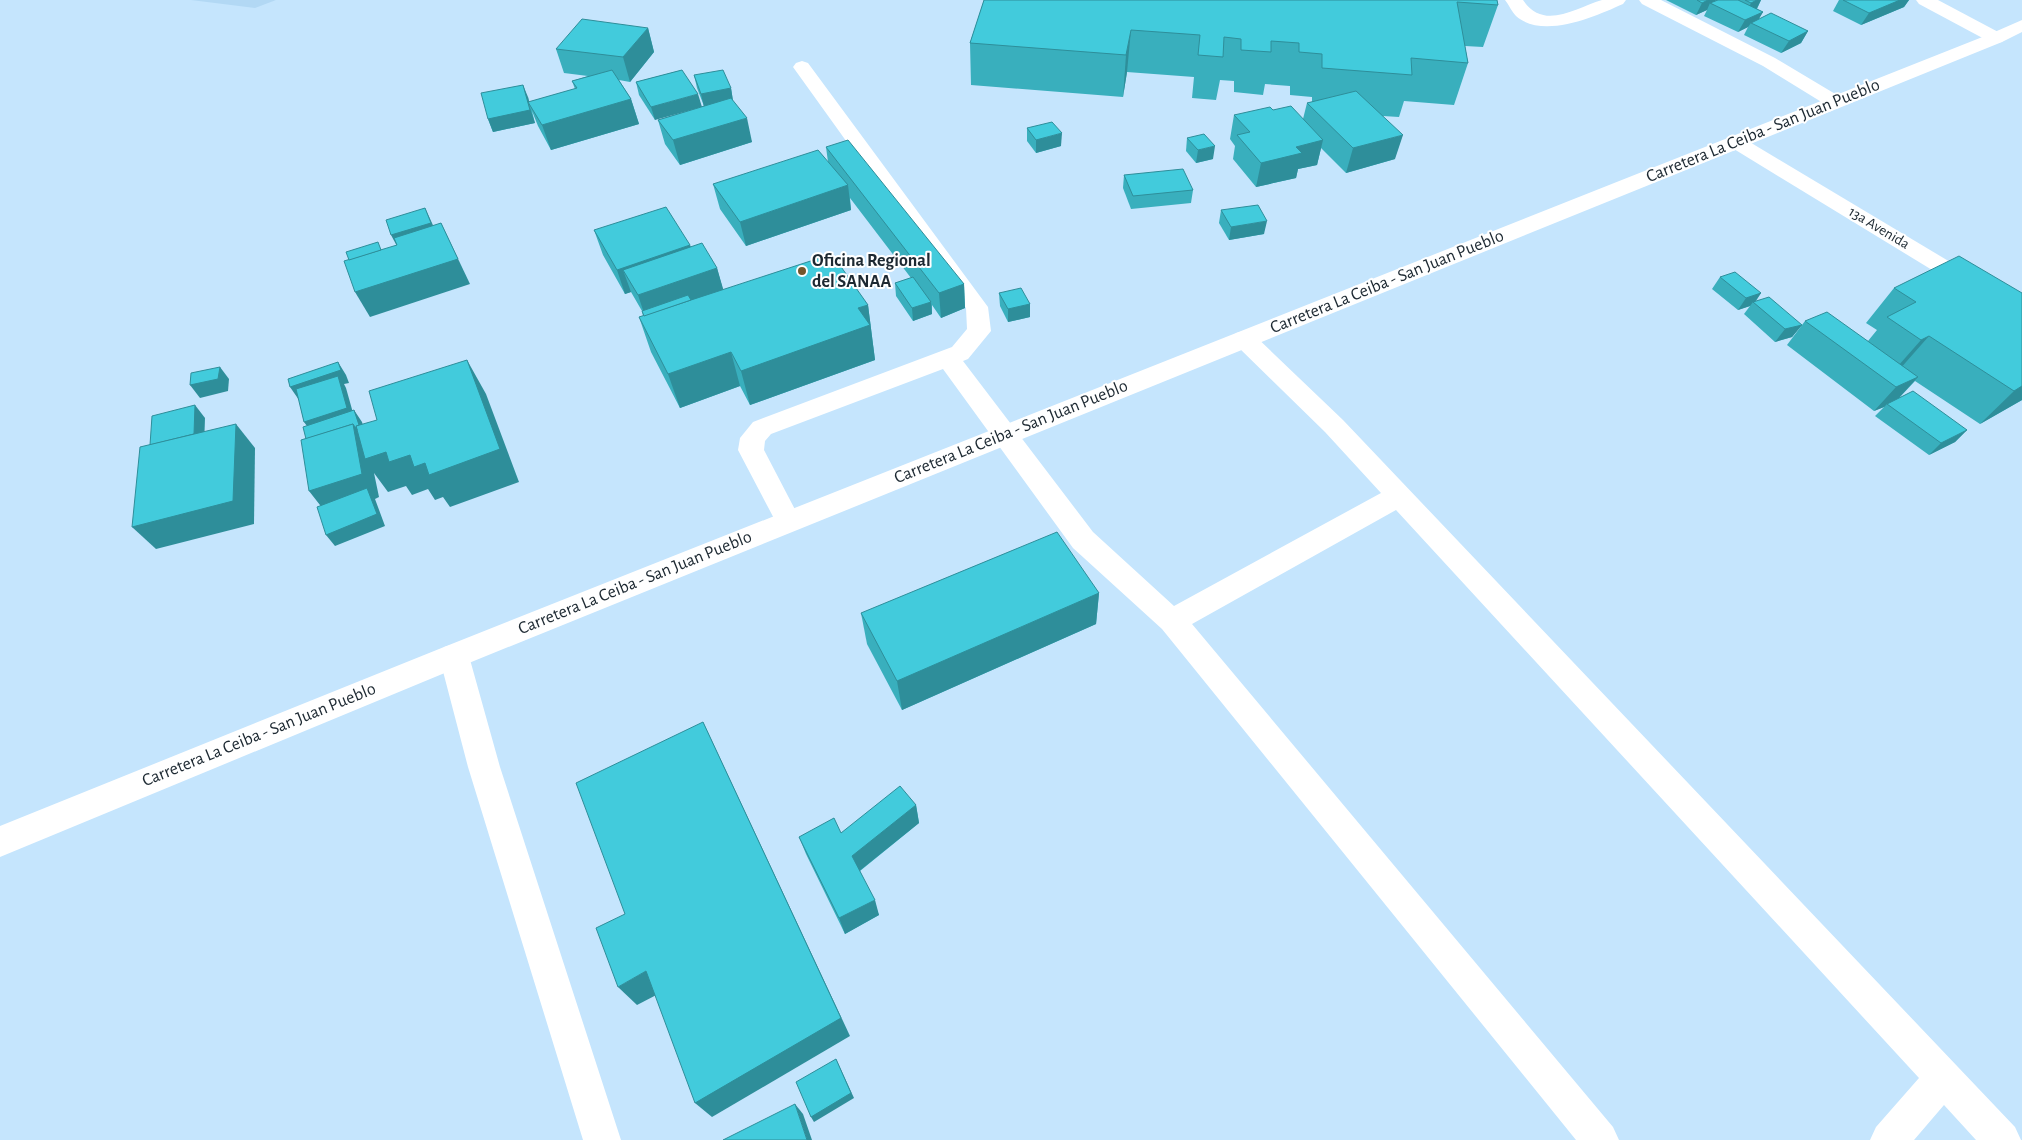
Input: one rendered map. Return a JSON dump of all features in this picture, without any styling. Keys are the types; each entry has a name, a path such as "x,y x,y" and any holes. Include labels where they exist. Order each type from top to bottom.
{"main road":[{"path":"1514,0 1517,7 1524,13 1536,19 1552,22 1588,13 1618,0"},
{"path":"1648,0 1769,62 1835,102"},
{"path":"1925,0 1996,38"},
{"name":"Carretera La Ceiba - San Juan Pueblo","path":"0,842 788,521 1996,38 2022,25"},
{"path":"788,521 751,450 753,438 762,428 960,352 979,330 977,307 802,67"},
{"name":"13a Avenida","path":"1736,142 2022,315"},
{"path":"1244,339 1334,426 2002,1140"},
{"path":"948,357 1083,540 1172,621 1600,1140"},
{"path":"1172,621 1399,496"},
{"path":"454,656 484,767 602,1140"},
{"path":"1889,1140 1944,1078"}],"shaded area":[{"path":"191,0 276,0 255,8"}],"building":[{"path":"984,0 1497,0 1498,5 1457,2 1468,63 1411,58 1412,75 1322,68 1322,54 1299,52 1299,43 1271,41 1271,52 1241,50 1241,39 1224,37 1223,57 1198,55 1200,35 1131,30 1126,55 970,43"},
{"path":"1697,0 1708,0 1702,3"},
{"path":"1718,0 1738,0 1763,12 1745,20 1710,3"},
{"path":"1745,0 1757,0 1751,3"},
{"path":"1843,0 1900,0 1869,13"},
{"path":"1771,13 1808,31 1789,41 1751,23"},
{"path":"582,19 648,28 623,57 556,49"},
{"path":"612,70 631,99 542,125 528,102 577,88 572,81"},
{"path":"682,70 698,94 651,107 636,82"},
{"path":"723,70 731,88 701,94 694,75"},
{"path":"523,85 530,110 488,119 481,93"},
{"path":"1356,91 1403,135 1353,148 1307,103"},
{"path":"731,98 747,118 673,140 658,120"},
{"path":"1291,106 1323,140 1296,147 1302,153 1261,163 1237,135 1250,132 1234,115 1270,107 1273,110"},
{"path":"1052,122 1062,133 1036,140 1027,128"},
{"path":"1204,134 1215,146 1198,150 1187,138"},
{"path":"848,140 964,284 939,293 826,147"},
{"path":"818,150 848,185 740,222 713,184"},
{"path":"1183,169 1193,190 1133,196 1124,175"},
{"path":"1258,205 1267,221 1231,227 1221,210"},
{"path":"666,207 690,245 617,270 594,230"},
{"path":"425,208 431,223 391,235 386,220"},
{"path":"441,223 458,259 355,292 344,261 397,245 394,238"},
{"path":"378,242 381,250 349,260 346,252"},
{"path":"702,243 717,268 638,295 623,270"},
{"path":"832,254 868,305 858,308 870,325 741,371 731,352 668,374 639,317"},
{"path":"1959,256 2022,293 2022,386 2014,391 1929,336 1921,340 1887,317 1916,302 1894,288"},
{"path":"1735,272 1761,293 1746,298 1720,277"},
{"path":"913,277 931,302 912,308 895,283"},
{"path":"1021,288 1030,304 1008,309 999,293"},
{"path":"688,295 691,300 644,316 642,311"},
{"path":"1769,297 1802,325 1785,329 1753,302"},
{"path":"1827,312 1918,377 1896,387 1805,321"},
{"path":"467,360 500,449 429,475 425,463 414,467 410,455 389,462 386,452 365,459 356,426 377,420 369,391"},
{"path":"338,362 341,370 290,387 288,379"},
{"path":"220,367 218,379 190,385 191,373"},
{"path":"338,376 347,408 304,422 296,389"},
{"path":"1913,391 1967,430 1941,443 1887,404"},
{"path":"195,405 194,434 150,445 152,416"},
{"path":"354,410 359,425 356,426 357,430 353,424 306,439 303,427"},
{"path":"236,424 233,501 132,527 140,447"},
{"path":"353,424 362,474 309,491 301,440"},
{"path":"367,488 377,514 326,535 317,507"},
{"path":"1057,532 1099,593 897,681 861,613"},
{"path":"703,722 841,1018 695,1103 646,971 618,987 596,928 625,914 576,783"},
{"path":"900,786 916,805 852,856 875,900 839,918 799,837 834,818 841,833"},
{"path":"836,1059 851,1093 811,1117 796,1082"},
{"path":"795,1104 807,1140 723,1140"}],"place":[{"name":"Oficina Regional del SANAA","path":"802,271"}]}
